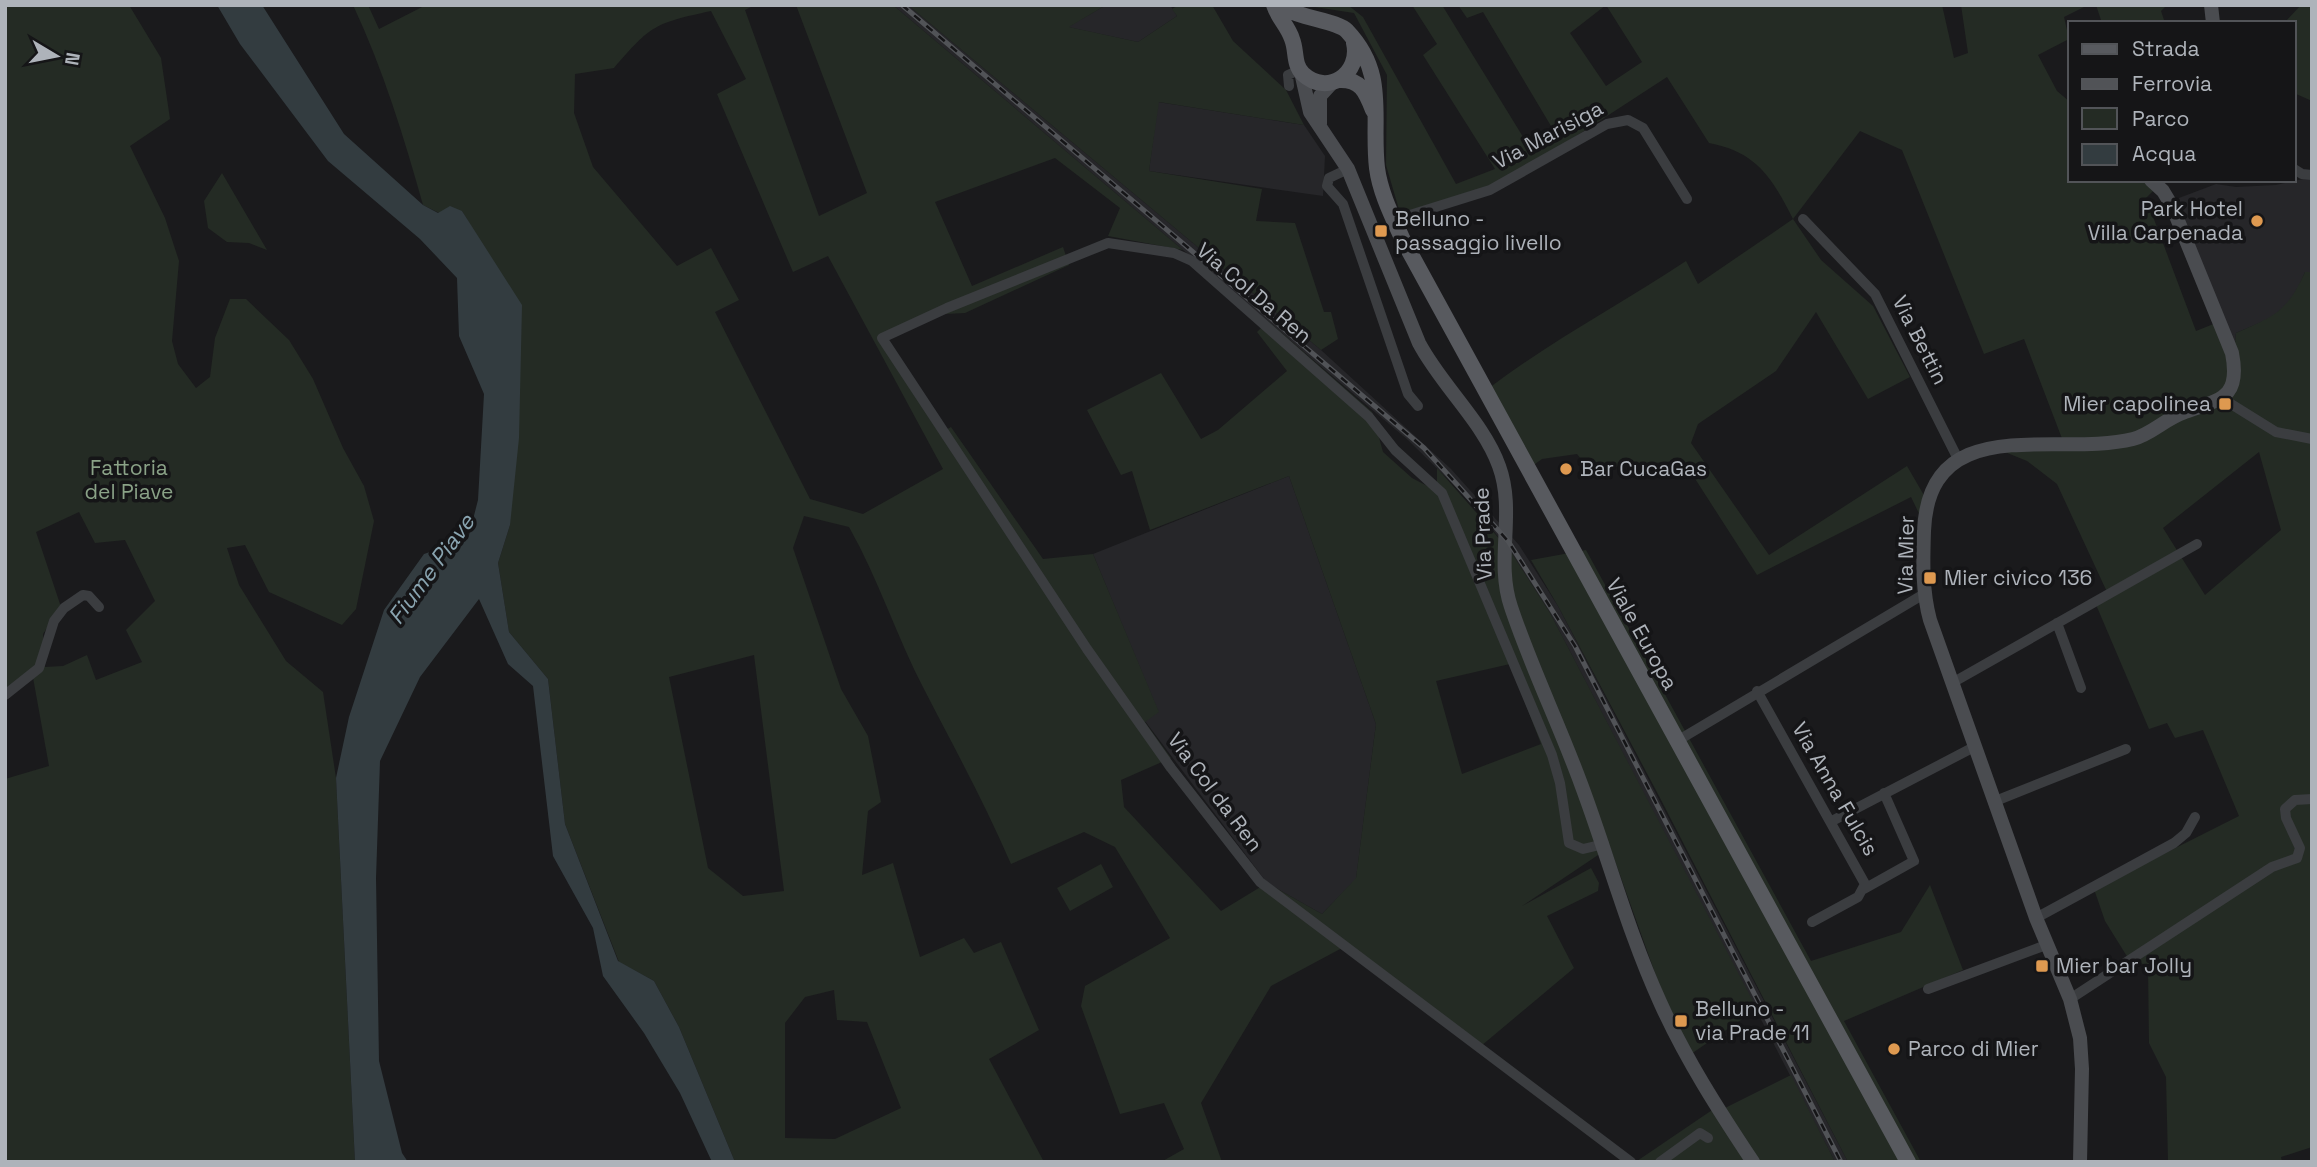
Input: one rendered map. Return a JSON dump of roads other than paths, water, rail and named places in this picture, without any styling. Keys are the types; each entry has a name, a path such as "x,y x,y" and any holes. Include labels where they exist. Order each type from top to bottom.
{"main road":[{"path":"1276,5 1300,17 1339,25 1353,41 1354,64 1336,82 1310,80 1300,71 1295,48 1276,5"},
{"path":"1295,48 1303,32 1320,23"},
{"name":"Viale Europa","path":"1353,41 1373,74 1377,90 1375,115 1378,172 1394,220 1908,1162"},
{"name":"Viale Europa","path":"1336,82 1359,84 1366,92 1375,115"}],"street":[{"path":"1289,86 1288,75 1300,71"},
{"name":"Via Prade","path":"1300,71 1310,113 1348,169 1424,352 1496,458 1503,480 1507,515 1503,553 1511,607 1604,844 1660,1003 1688,1057 1751,1161"},
{"path":"1320,125 1320,96 1336,82"},
{"name":"Via Marisiga","path":"1394,220 1490,190 1607,124 1628,120 1643,128 1687,198"},
{"path":"1348,169 1329,178 1326,186 1343,204 1408,394 1418,406"},
{"path":"1958,459 2000,448 2135,439 2182,413 2223,399 2232,385 2232,353 2172,206 2163,191 2153,182"},
{"name":"Via Bettin","path":"1803,219 1875,294 1958,459"},
{"name":"Via Col Da Ren","path":"882,338 947,308 1108,243 1174,253 1192,261 1369,417 1411,465"},
{"name":"Via Col da Ren","path":"882,338 1087,649 1171,768 1260,882 1631,1162"},
{"path":"2223,399 2276,432 2312,439"},
{"name":"Via Mier","path":"1958,459 1941,475 1929,499 1924,528 1924,594 1993,802 2046,944 2070,999 2080,1038 2083,1099 2080,1162"},
{"name":"Via Prade","path":"1411,465 1442,493 1487,606 1521,680 1560,783 1569,843 1576,849 1604,844"},
{"path":"1952,684 2197,544"},
{"path":"1676,741 1924,594"},
{"path":"5,695 39,668 48,632 64,608 83,595 99,607"},
{"path":"2057,623 2081,688"},
{"name":"Via Anna Fulcis","path":"1757,691 1863,878 1864,889 1858,897 1812,922"},
{"path":"1832,821 1974,747"},
{"path":"1993,802 2126,749"},
{"path":"1864,889 1914,861 1884,793"},
{"path":"2070,999 2272,867 2297,858 2300,848 2286,818 2285,809 2295,800 2312,799"},
{"path":"2036,918 2174,843 2186,833 2195,817"},
{"path":"1928,989 2046,944"},
{"path":"1660,1162 1700,1133 1708,1138"}],"water":[{"name":"Fiume Piave","path":"217,5 262,5 344,134 423,205 438,213 450,206 462,211 522,305 519,438 510,525 498,563 509,632 548,679 565,824 618,961 654,981 679,1027 735,1162 712,1162 680,1093 644,1033 603,976 593,928 553,856 533,686 508,664 479,599 420,677 380,761 376,878 379,1061 402,1153 408,1162 355,1162 336,778 349,717 384,610 424,554 468,539 478,500 484,394 459,336 457,278 420,239 328,161 240,44"}],"railway":[{"path":"902,5 1424,448 1508,541 1575,646 1841,1162"}],"place":[{"name":"Park Hotel Villa Carpenada","path":"2257,221"},
{"name":"Belluno - passaggio livello","path":"1381,231"},
{"name":"Mier capolinea","path":"2225,404"},
{"name":"Bar CucaGas","path":"1566,469"},
{"name":"Mier civico 136","path":"1930,578"},
{"name":"Mier bar Jolly","path":"2042,966"},
{"name":"Belluno - via Prade 11","path":"1681,1021"},
{"name":"Parco di Mier","path":"1894,1049"}],"park label":[{"name":"Fattoria del Piave","path":"129,480"}]}
